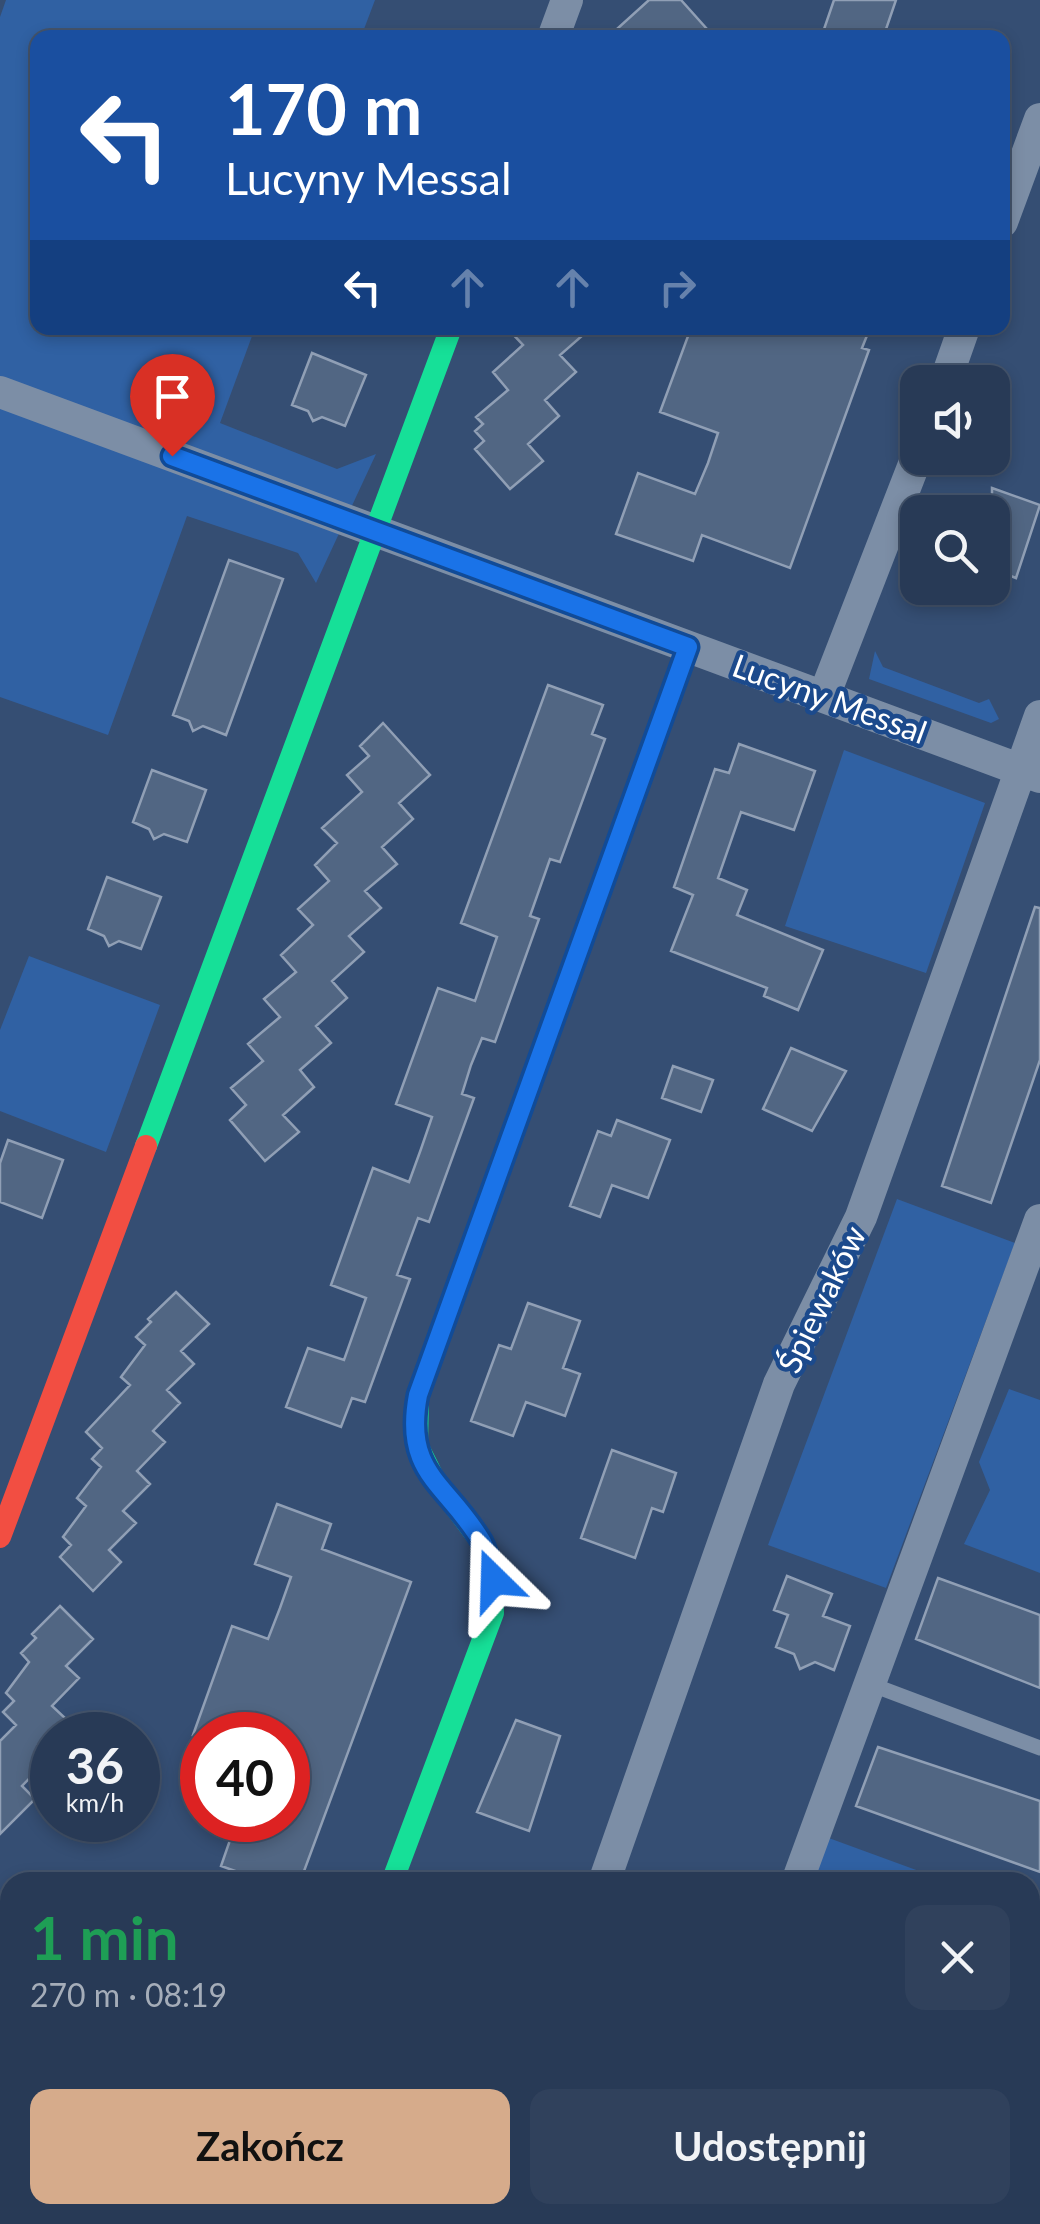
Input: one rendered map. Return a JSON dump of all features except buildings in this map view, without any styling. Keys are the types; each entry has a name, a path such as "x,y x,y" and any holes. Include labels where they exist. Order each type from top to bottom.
{"street":[{"path":"557,30 567,0"},
{"path":"1010,200 1040,119"},
{"path":"0,1538 448,335"},
{"path":"950,365 961,335"},
{"name":"Lucyny Messal","path":"0,392 1031,772"},
{"path":"824,696 910,475"},
{"path":"396,1872 493,1612 494,1580 483,1544 422,1464 411,1430 418,1395 688,647"},
{"name":"Śpiewaków","path":"608,1872 779,1384 861,1217 1031,772 1040,716"},
{"path":"801,1872 1040,1220"}],"lane":[{"path":"870,1684 1040,1748"}],"shaded area":[{"path":"6,0 375,0 364,30 30,30 30,335 252,335 220,423 337,469 376,454 316,583 298,553 187,516 108,735 0,697 0,17"},
{"path":"875,651 883,667 979,703 989,699 999,719 991,723 869,679"},
{"path":"844,750 985,803 926,973 785,926"},
{"path":"29,956 160,1005 106,1152 0,1111 0,1030"},
{"path":"897,1199 1015,1243 886,1588 768,1545"},
{"path":"1009,1389 1040,1400 1040,1573 964,1544 990,1490 979,1462"},
{"path":"826,1837 922,1872 813,1872"}],"traffic: fast":[{"path":"146,1146 448,335"},
{"path":"396,1872 493,1613 491,1569 483,1544 433,1477 417,1445 418,1395 497,1176"}],"traffic: slow":[{"path":"497,1176 688,647"}],"traffic: jam":[{"path":"0,1537 146,1146"}],"route":[{"path":"172,456 688,647 418,1395 411,1430 422,1464 483,1544 494,1580"}]}
